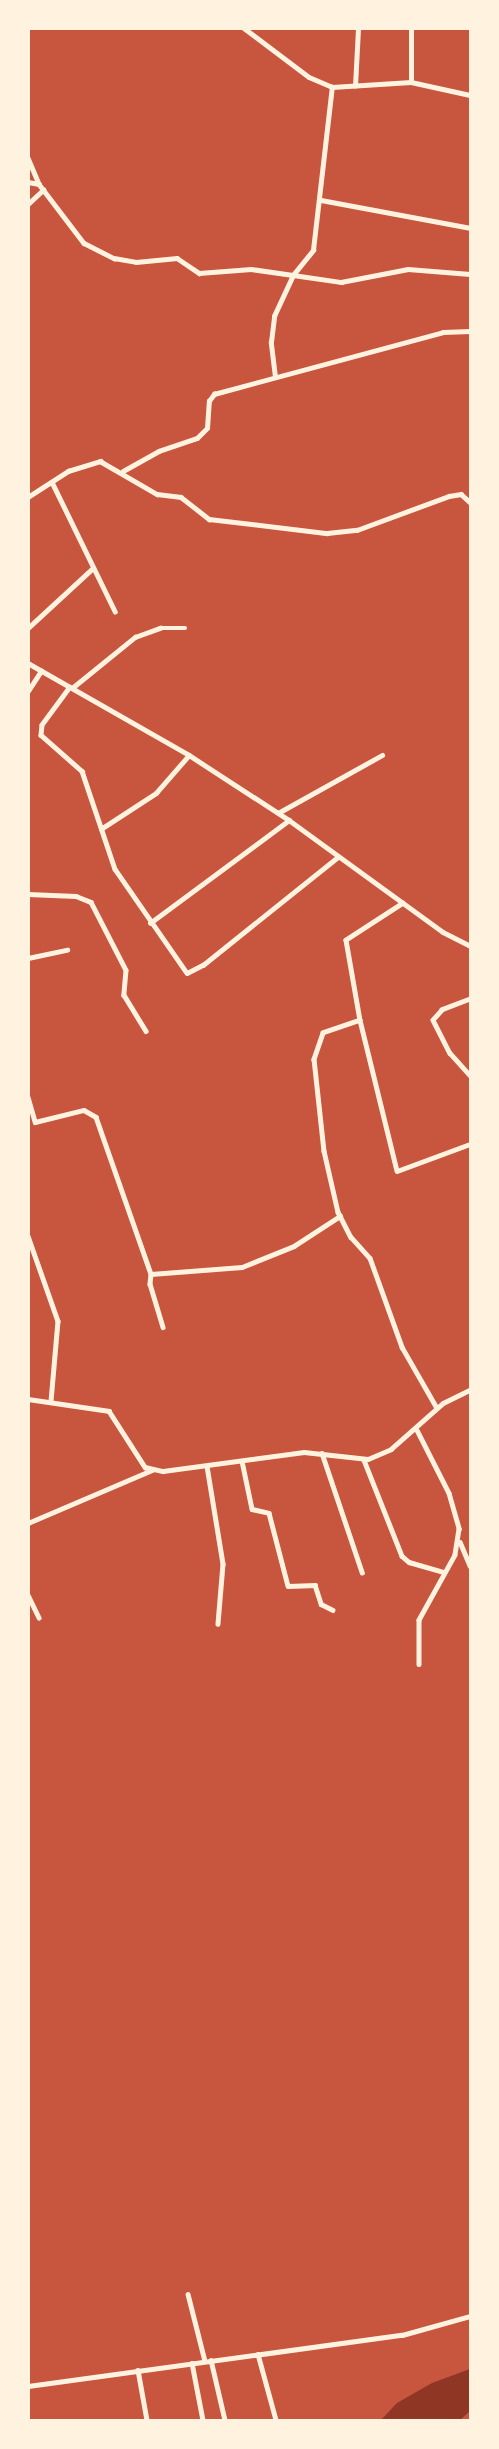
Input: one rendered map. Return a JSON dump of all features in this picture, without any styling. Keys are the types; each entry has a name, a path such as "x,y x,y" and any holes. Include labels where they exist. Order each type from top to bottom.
{"street":[{"path":"244,28 258,36 309,77 332,87 411,82 471,95"},
{"path":"258,36 260,28"},
{"path":"356,86 358,28"},
{"path":"411,28 411,82"},
{"path":"275,377 271,342 274,316 293,275 313,250 321,200 332,87"},
{"path":"28,158 39,184 84,243 114,258 136,262 177,258 200,273 251,268 341,282 408,268 471,274"},
{"path":"28,182 39,184"},
{"path":"28,204 44,190"},
{"path":"321,200 471,228"},
{"path":"123,471 159,451 197,438 207,428 209,400 214,394 443,332 471,331"},
{"path":"28,497 91,462 100,461 123,471 157,494 181,497 209,519 327,533 357,530 449,496 461,495 471,502"},
{"path":"52,482 115,611"},
{"path":"28,628 93,568"},
{"path":"185,628 160,628 135,637 71,688 42,725 41,735 82,771 115,869 150,923 190,973 338,856"},
{"path":"28,663 189,755 289,820 404,903 471,946"},
{"path":"28,692 41,671"},
{"path":"101,829 156,792 189,755"},
{"path":"278,813 382,755"},
{"path":"150,923 289,820"},
{"path":"28,894 76,896 91,902 126,970 126,999 146,1031"},
{"path":"404,903 346,940 360,1020 397,1171 471,1144"},
{"path":"28,958 67,950"},
{"path":"471,999 442,1010 433,1020 450,1053 471,1075"},
{"path":"360,1020 323,1033 315,1047 324,1151 340,1216 370,1258 402,1347 437,1408"},
{"path":"28,1097 35,1122 84,1110 96,1117 151,1274 150,1284 163,1327"},
{"path":"151,1274 242,1267 294,1246 340,1216"},
{"path":"28,1236 58,1321 51,1401"},
{"path":"28,1523 152,1470 207,1466 290,1453 322,1453 363,1460 383,1454 437,1408 471,1390"},
{"path":"28,1399 109,1411 139,1460 152,1470"},
{"path":"416,1428 453,1502 459,1539 471,1566"},
{"path":"322,1453 362,1572"},
{"path":"363,1460 402,1556 409,1562 444,1572"},
{"path":"242,1461 252,1509 269,1513 288,1586 315,1585 321,1604 333,1610"},
{"path":"207,1466 224,1564 218,1624"},
{"path":"419,1664 419,1620 459,1539"},
{"path":"28,1595 39,1618"},
{"path":"188,2294 225,2421"},
{"path":"28,2386 402,2335 471,2316"},
{"path":"258,2354 276,2421"},
{"path":"192,2363 203,2421"},
{"path":"138,2370 147,2421"}],"shaded area":[{"path":"470,2369 470,2411 460,2420 381,2420 397,2403 432,2383"}]}
